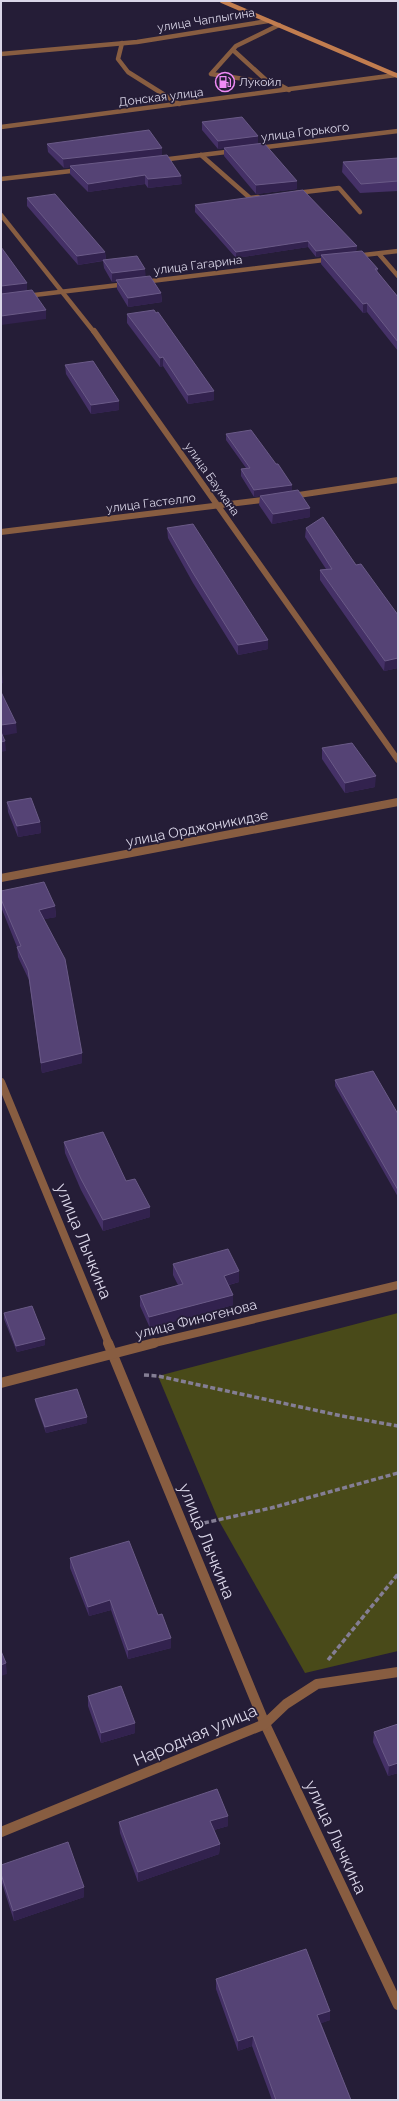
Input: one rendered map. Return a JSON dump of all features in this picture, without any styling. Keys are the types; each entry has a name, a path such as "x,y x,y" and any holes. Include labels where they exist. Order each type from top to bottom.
{"main road":[{"name":"улица Чаплыгина","path":"222,1 268,20"},
{"path":"268,20 397,76"}],"street":[{"name":"улица Чаплыгина","path":"1,54 122,43 268,20"},
{"path":"279,25 236,46 211,74 278,84 289,90"},
{"path":"122,43 118,59 128,72 179,104"},
{"path":"233,50 268,82"},
{"name":"Донская улица","path":"1,128 397,76"},
{"name":"улица Горького","path":"248,149 398,131"},
{"path":"155,161 240,150"},
{"path":"201,155 250,198 265,196"},
{"path":"1,180 86,169"},
{"path":"287,194 339,188 360,212"},
{"name":"улица Баумана","path":"1,215 60,292 90,326 398,760"},
{"path":"348,257 398,251"},
{"path":"380,254 398,276"},
{"name":"улица Гагарина","path":"138,282 341,258"},
{"path":"16,297 130,283"},
{"path":"282,498 398,480"},
{"name":"улица Гастелло","path":"1,532 274,499"},
{"name":"улица Орджоникидзе","path":"1,878 398,802"},
{"name":"улица Лычкина","path":"1,1082 265,1724 398,2006"},
{"name":"улица Финогенова","path":"1,1383 112,1353 398,1284"},
{"name":"Народная улица","path":"1,1832 265,1724 286,1704 317,1684 398,1672"}],"path":[{"path":"121,1375 158,1376 334,1414 398,1426"},
{"path":"185,1529 398,1473"},
{"path":"317,1684 323,1667 398,1574"}],"shaded area":[{"path":"398,1313 398,1651 305,1673 218,1519 158,1376"}],"building":[{"path":"242,117 258,136 218,141 202,122"},
{"path":"149,130 162,148 63,159 47,144"},
{"path":"264,143 297,181 256,185 224,148"},
{"path":"167,155 181,176 148,179 145,175 88,184 70,166"},
{"path":"398,158 398,181 361,184 343,162"},
{"path":"303,190 357,246 316,251 308,241 236,252 195,205"},
{"path":"55,194 105,252 77,256 27,198"},
{"path":"1,247 27,283 1,286"},
{"path":"362,251 378,269 375,269 398,297 398,342 367,303 363,304 321,255"},
{"path":"137,256 145,269 112,273 103,260"},
{"path":"150,276 161,293 128,298 116,280"},
{"path":"32,290 46,310 1,316 1,294"},
{"path":"154,310 156,313 158,312 214,391 188,395 163,357 160,358 127,314"},
{"path":"93,361 119,401 91,405 65,365"},
{"path":"251,430 276,464 278,464 292,485 254,490 241,469 250,468 226,434"},
{"path":"298,490 310,508 273,514 260,496"},
{"path":"323,517 356,565 361,564 398,615 398,658 385,661 320,570 332,569 306,528"},
{"path":"193,524 268,640 238,645 167,528"},
{"path":"1,692 16,723 1,725"},
{"path":"1,732 5,741 1,742"},
{"path":"352,743 376,776 345,783 322,748"},
{"path":"31,798 40,822 17,826 7,802"},
{"path":"44,882 55,906 39,910 65,959 82,1053 41,1063 28,970 17,947 21,946 1,899 1,891"},
{"path":"373,1071 398,1114 398,1190 335,1080"},
{"path":"103,1132 126,1181 135,1179 150,1207 103,1220 81,1179 64,1142"},
{"path":"228,1249 239,1271 224,1276 233,1295 149,1317 140,1296 183,1284 173,1264"},
{"path":"32,1306 45,1339 16,1346 4,1313"},
{"path":"77,1389 87,1417 45,1427 35,1399"},
{"path":"129,1541 158,1615 162,1614 171,1638 128,1650 110,1600 88,1607 70,1558"},
{"path":"1,1651 6,1663 1,1665"},
{"path":"121,1686 135,1723 101,1733 88,1696"},
{"path":"398,1724 398,1763 389,1766 374,1732"},
{"path":"217,1789 228,1816 210,1821 220,1844 138,1872 119,1822"},
{"path":"68,1842 84,1887 13,1911 1,1874 1,1865"},
{"path":"306,1949 330,2011 317,2015 351,2100 276,2100 253,2036 238,2041 216,1979"}],"place":[{"name":"Лукойл","path":"225,82"}]}
